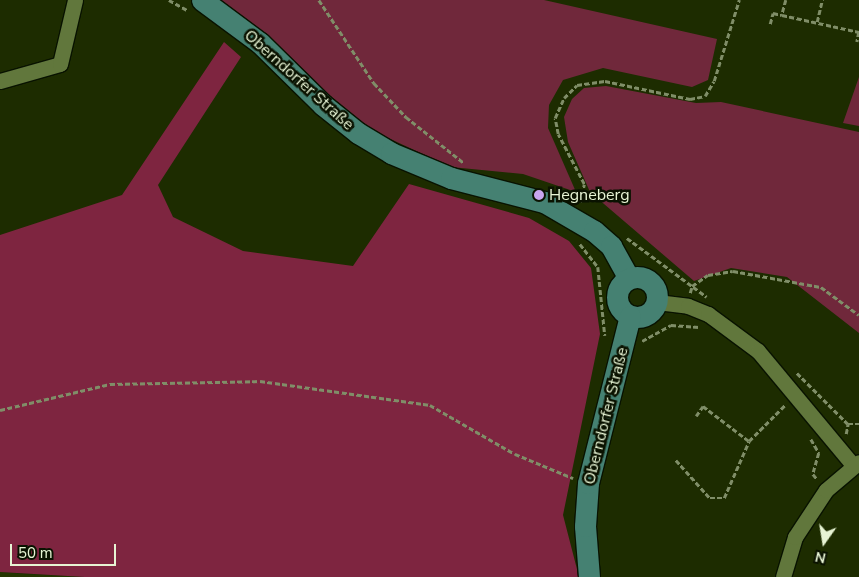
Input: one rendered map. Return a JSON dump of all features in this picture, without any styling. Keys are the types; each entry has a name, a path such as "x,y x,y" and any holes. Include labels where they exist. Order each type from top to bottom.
{"street":[{"path":"0,81 60,64 75,0"},
{"name":"Oberndorfer Straße","path":"202,0 228,16 260,43 323,105 358,133 390,153 451,178 544,202 600,236 617,254 629,278"},
{"path":"642,276 653,283 657,302 644,316 630,316 620,307 617,294 629,278 642,276"},
{"path":"657,302 688,306 708,314 758,351 856,463 826,490 794,537 783,577"},
{"name":"Oberndorfer Straße","path":"589,577 585,526 588,483 612,382 616,336 630,316"}],"path":[{"path":"319,0 374,82 406,117 464,162 465,168"},
{"path":"579,203 584,184 556,126 556,118 564,98 577,85 605,81 690,99 705,96 714,81 739,0"},
{"path":"782,15 786,0"},
{"path":"817,22 822,0"},
{"path":"770,24 773,12 859,32 857,42"},
{"path":"692,286 708,275 733,271 821,286 859,314"},
{"path":"616,336 640,342 671,325 703,328"},
{"path":"0,410 110,384 260,381 430,405 515,454 577,480"},
{"path":"780,396 791,411"},
{"path":"676,460 710,498 724,498 749,441 786,404"},
{"path":"696,416 703,406 749,441"},
{"path":"808,433 819,454 812,474 826,490"}],"shaded area":[{"path":"215,0 544,0 717,39 708,80 692,87 603,68 563,80 549,105 548,128 576,192 523,174 451,167 373,131 327,93 269,36"},
{"path":"224,42 241,57 158,185 173,217 243,251 353,266 409,184 529,218 569,241 591,268 600,334 563,515 579,577 85,577 0,572 0,235 122,195"},
{"path":"859,77 859,126 843,123"},
{"path":"606,86 696,103 721,102 859,132 859,333 787,277 731,268 694,281 590,192 568,142 564,117 572,99 584,88"},
{"path":"0,572 22,574 85,577 0,577"}],"place":[{"name":"Hegneberg","path":"539,195"}]}
